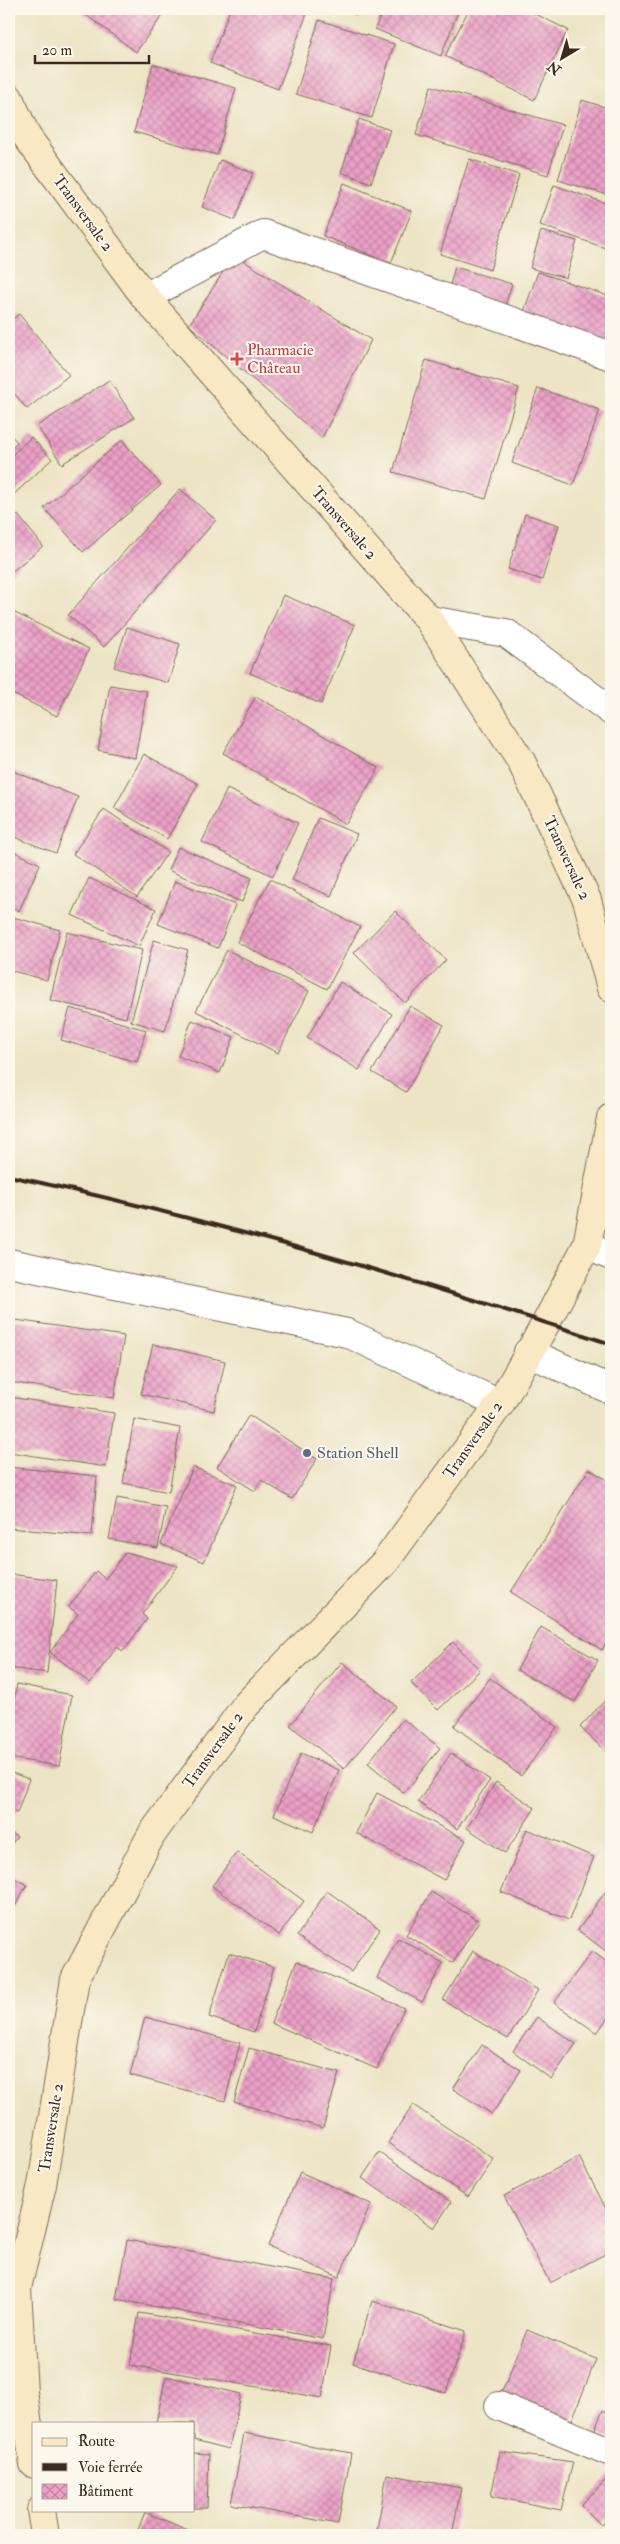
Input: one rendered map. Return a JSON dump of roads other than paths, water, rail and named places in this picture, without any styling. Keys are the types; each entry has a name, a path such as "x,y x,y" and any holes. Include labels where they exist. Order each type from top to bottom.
{"main road":[{"name":"Transversale 2","path":"9,98 27,137 145,297 429,620 521,761 587,900 611,988"},
{"name":"Transversale 2","path":"32,2456 16,2394 13,2287 42,2185 75,1979 152,1834 246,1705 385,1562 500,1404 587,1245 611,1118"},
{"path":"41,2512 45,2535"}],"street":[{"path":"145,297 263,234 611,356"},
{"path":"429,620 506,633 611,711"},
{"path":"587,1245 611,1256"},
{"path":"9,1263 347,1333 500,1404"},
{"path":"528,1352 611,1390"},
{"path":"499,2406 611,2452"}],"railway":[{"path":"9,1176 161,1211 237,1231 462,1296 611,1344"}],"place":[{"name":"Pharmacie Château","path":"237,359"},
{"name":"Station Shell","path":"307,1453"}]}
